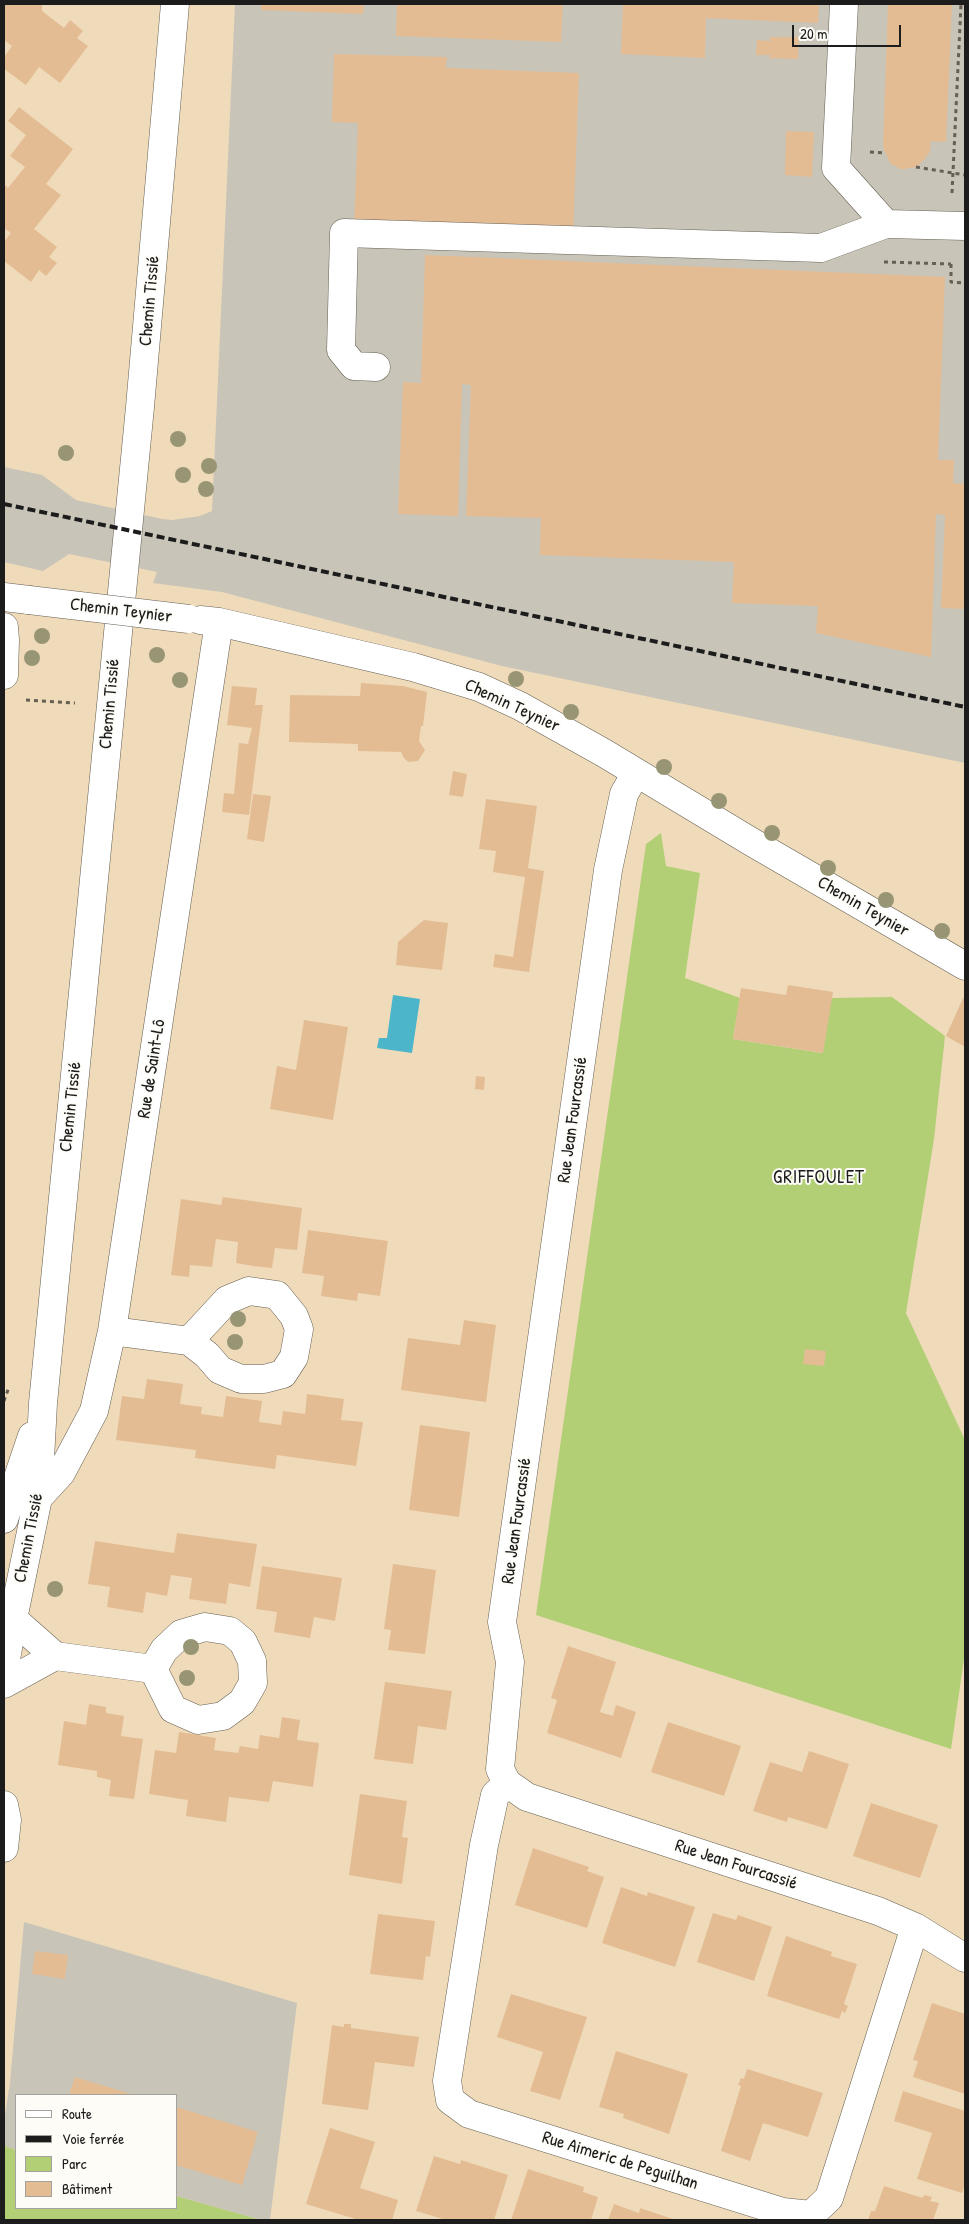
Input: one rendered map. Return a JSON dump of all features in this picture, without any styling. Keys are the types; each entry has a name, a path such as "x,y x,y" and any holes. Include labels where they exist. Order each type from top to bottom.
{"street":[{"name":"Chemin Tissié","path":"4,1671 38,1498 43,1403 142,387 175,4"},
{"path":"844,4 836,168 886,224"},
{"path":"376,367 354,366 341,350 344,233 820,248 886,224 958,226"},
{"name":"Chemin Teynier","path":"17,599 219,622 413,667 479,687 520,706 604,752 636,773 965,966"},
{"name":"Rue de Saint-Lô","path":"38,1498 61,1473 94,1411 112,1331 219,622"},
{"path":"4,627 4,675"},
{"name":"Rue Jean Fourcassié","path":"636,773 624,794 608,870 502,1622 510,1662 500,1769 507,1784 527,1798 878,1911 915,1927 965,1958"},
{"path":"112,1331 189,1341"},
{"name":"Chemin Tissié","path":"4,1518 43,1403"},
{"path":"13,1619 55,1656 153,1670"},
{"path":"4,1684 55,1656"},
{"name":"Rue Aimeric de Peguilhan","path":"507,1784 495,1795 484,1844 447,2081 450,2100 469,2114 783,2212 811,2215 829,2198 915,1927"},
{"path":"4,1805 6,1820 4,1848"}],"path":[{"path":"961,4 953,173 958,226 951,282 965,283"},
{"path":"916,166 965,175"},
{"path":"22,699 76,703"}],"shaded area":[{"path":"235,4 965,4 965,763 502,666 222,592 153,583 157,572 69,554 43,571 4,562 4,467 42,475 76,500 162,519 172,520 200,516 212,511"},
{"path":"24,1922 297,2003 270,2220 261,2220 178,2197 178,2094 15,2094 15,2150 4,2146 4,2122 10,2083"}],"green space":[{"path":"661,833 666,866 700,873 685,978 740,998 733,1039 822,1053 831,998 892,997 945,1036 934,1139 906,1313 965,1440 965,1652 951,1749 536,1615 646,844"},
{"path":"4,2146 15,2150 15,2209 178,2209 178,2197 261,2220 4,2220"}],"water":[{"path":"393,995 420,999 412,1053 377,1048 379,1038 387,1038"}],"building":[{"path":"4,4 42,4 42,11 64,28 70,20 83,31 77,38 88,46 60,83 39,67 26,85 4,69 4,57 12,46 4,40"},
{"path":"261,4 364,4 363,14 261,10"},
{"path":"397,4 563,4 561,42 396,36"},
{"path":"623,4 819,4 818,23 706,18 705,58 621,54"},
{"path":"888,4 952,4 946,142 931,141 930,151 924,160 916,167 905,169 900,169 890,163 883,147"},
{"path":"770,37 799,37 798,59 769,58 770,55 756,55 757,40 770,41"},
{"path":"334,54 447,57 446,68 579,73 573,235 354,227 358,123 332,122"},
{"path":"19,107 73,149 46,184 61,195 34,229 57,247 49,257 57,263 46,276 39,270 31,282 4,261 4,242 11,233 4,228 4,184 8,188 25,167 10,156 26,135 8,121"},
{"path":"786,131 814,132 812,177 785,175"},
{"path":"425,255 945,277 938,460 954,460 953,483 965,484 965,609 941,608 945,515 936,514 931,657 816,633 818,606 732,603 734,562 540,555 541,518 466,516 471,385 462,384 458,516 398,514 403,382 421,383"},
{"path":"361,683 403,686 427,692 423,726 421,726 419,741 425,750 418,761 408,762 401,752 358,751 358,744 289,742 290,695 360,696"},
{"path":"232,686 257,688 255,705 263,705 249,815 222,812 224,793 234,794 239,743 248,744 252,728 227,725"},
{"path":"453,771 467,774 463,797 449,795"},
{"path":"253,794 271,796 264,842 247,839"},
{"path":"486,799 537,806 528,868 544,871 529,972 493,967 495,954 513,957 525,877 493,872 496,851 479,849"},
{"path":"424,920 448,923 442,970 396,965 398,942"},
{"path":"788,985 833,992 823,1053 733,1039 741,988 786,995"},
{"path":"963,998 965,999 965,1047 946,1036"},
{"path":"304,1020 348,1027 333,1120 270,1109 277,1066 296,1070"},
{"path":"476,1076 485,1077 484,1090 475,1089"},
{"path":"223,1197 302,1208 297,1250 275,1248 272,1268 253,1266 236,1263 238,1242 216,1239 212,1267 190,1265 189,1277 171,1275 181,1199 221,1205"},
{"path":"308,1230 388,1241 380,1296 358,1293 357,1301 321,1296 324,1276 302,1273"},
{"path":"464,1320 496,1325 486,1402 401,1390 408,1338 460,1345"},
{"path":"805,1349 826,1351 824,1366 803,1364"},
{"path":"147,1379 183,1384 180,1404 202,1407 201,1414 223,1417 226,1396 262,1401 259,1422 281,1425 283,1411 305,1414 307,1394 344,1399 341,1420 363,1422 356,1466 277,1455 275,1469 195,1458 196,1450 116,1440 122,1396 144,1399"},
{"path":"420,1425 470,1432 459,1517 409,1510"},
{"path":"177,1533 257,1544 250,1587 229,1583 226,1604 189,1599 192,1578 171,1575 167,1596 146,1592 143,1613 107,1607 110,1587 88,1584 95,1541 174,1553"},
{"path":"393,1564 436,1570 425,1654 388,1650 391,1630 384,1629"},
{"path":"262,1566 342,1578 335,1621 314,1617 310,1638 274,1632 277,1612 256,1609"},
{"path":"568,1646 616,1662 600,1712 613,1716 616,1705 636,1712 621,1758 547,1733 557,1700 551,1698"},
{"path":"385,1682 452,1691 446,1730 418,1726 413,1764 374,1759"},
{"path":"89,1704 106,1707 106,1713 124,1716 121,1736 143,1739 134,1799 109,1796 111,1780 97,1777 97,1771 58,1765 64,1721 86,1725"},
{"path":"282,1717 300,1720 297,1740 319,1743 313,1787 273,1781 269,1802 229,1797 226,1822 186,1816 188,1800 149,1794 155,1750 176,1753 179,1732 216,1738 214,1750 238,1753 240,1746 258,1749 260,1735 279,1738"},
{"path":"668,1722 741,1746 724,1796 651,1772"},
{"path":"809,1751 849,1764 827,1829 788,1817 787,1822 753,1811 770,1762 802,1772"},
{"path":"360,1794 407,1801 402,1837 408,1838 402,1884 349,1875"},
{"path":"871,1803 938,1825 920,1878 853,1856"},
{"path":"533,1848 589,1867 587,1871 604,1877 587,1928 515,1905"},
{"path":"621,1887 647,1896 648,1892 695,1907 675,1967 602,1943"},
{"path":"713,1913 736,1920 738,1915 772,1927 754,1981 697,1962"},
{"path":"378,1914 435,1921 430,1957 426,1956 423,1980 370,1974"},
{"path":"786,1936 832,1952 831,1956 857,1964 844,2004 848,2006 845,2013 842,2011 839,2019 767,1996"},
{"path":"35,1951 68,1955 65,1979 32,1974"},
{"path":"511,1994 587,2017 560,2100 530,2091 543,2052 497,2037"},
{"path":"932,2003 965,2014 965,2094 913,2077 918,2061 913,2060"},
{"path":"344,2024 351,2024 351,2028 419,2037 414,2067 375,2062 368,2110 322,2104 332,2025 344,2027"},
{"path":"616,2051 688,2074 669,2134 623,2118 624,2114 599,2107"},
{"path":"747,2069 823,2093 808,2137 763,2123 750,2161 721,2151 741,2086 738,2085 741,2078 744,2079"},
{"path":"75,2077 131,2094 69,2094"},
{"path":"903,2091 965,2111 965,2184 962,2193 917,2179 932,2133 894,2121"},
{"path":"178,2108 258,2132 242,2185 178,2166"},
{"path":"330,2128 375,2142 360,2188 398,2200 392,2220 359,2220 306,2204"},
{"path":"434,2156 460,2164 461,2160 508,2175 494,2220 446,2220 416,2211"},
{"path":"528,2169 584,2187 583,2192 598,2197 591,2220 511,2220"},
{"path":"884,2186 923,2198 924,2195 932,2197 930,2201 939,2203 933,2220 868,2220 871,2211 875,2211"},
{"path":"614,2204 639,2213 640,2208 676,2220 608,2220"}],"railway":[{"path":"4,504 965,707"}],"district":[{"name":"GRIFFOULET","path":"819,1178"}]}
